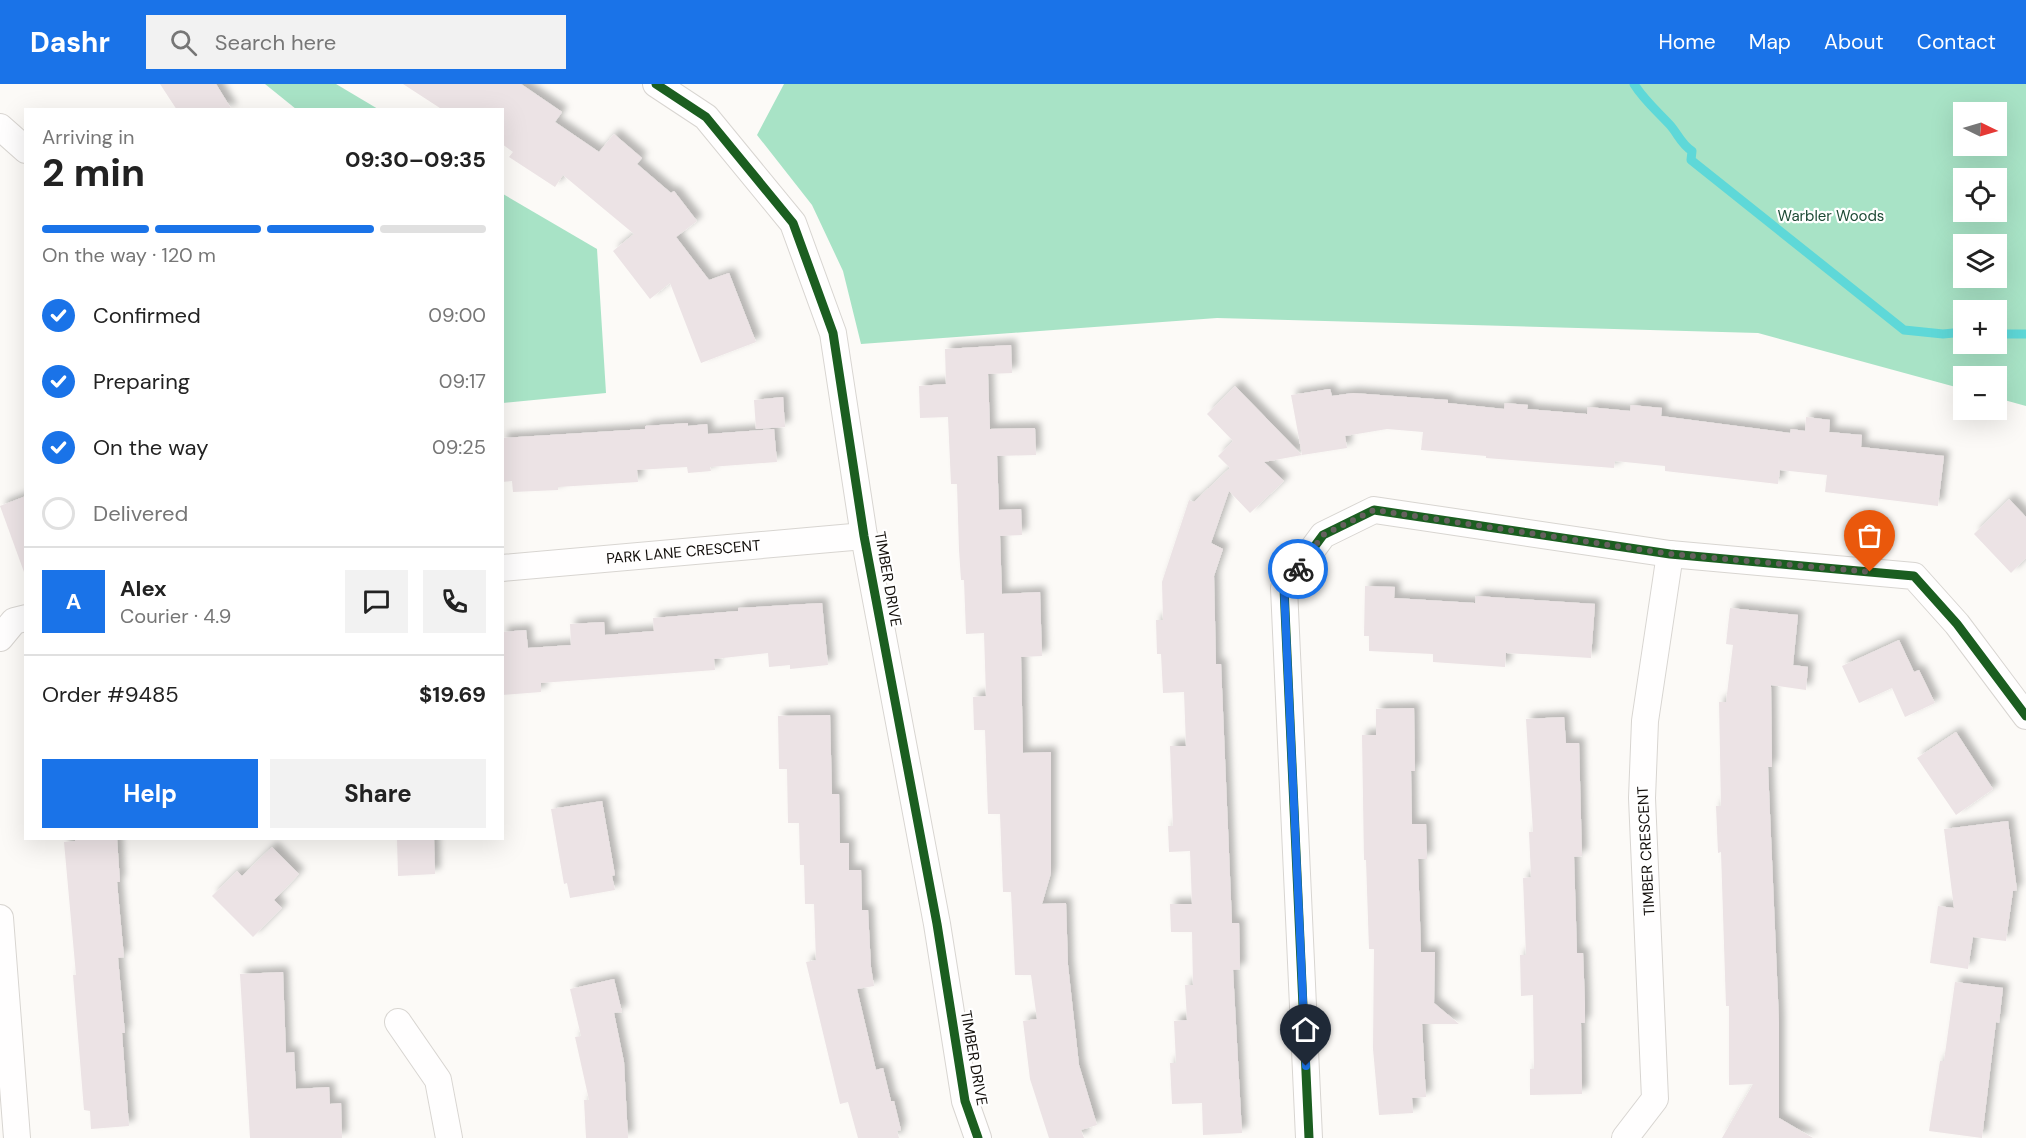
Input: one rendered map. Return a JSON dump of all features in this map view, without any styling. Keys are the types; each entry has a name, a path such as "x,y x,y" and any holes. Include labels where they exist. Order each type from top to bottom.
{"street":[{"name":"TIMBER DRIVE","path":"656,84 706,117 793,223 833,333 864,536 937,924 965,1101 978,1138"},
{"path":"0,127 24,148"},
{"path":"1309,1138 1284,588 1323,535 1374,510 1670,554 1914,576 1957,624 2026,716"},
{"name":"PARK LANE CRESCENT","path":"504,568 864,536"},
{"name":"TIMBER CRESCENT","path":"1625,1138 1655,1099 1642,798 1645,721 1670,554"},
{"path":"0,638 14,621 24,618"},
{"path":"0,918 17,1138"},
{"path":"398,1022 438,1080 449,1138"}],"green space":[{"path":"265,84 336,84 376,108 295,108"},
{"name":"Warbler Woods","path":"784,84 2026,84 2026,406 2007,401 2007,366 1953,366 1953,386 1758,333 1217,318 861,344 843,271 812,205 757,135"},
{"path":"504,195 597,249 606,393 504,403"}],"building":[{"path":"160,84 216,84 231,108 176,108"},
{"path":"403,84 521,84 562,112 555,122 599,152 614,134 642,158 637,164 671,193 674,191 697,221 676,237 709,280 729,273 756,342 701,363 670,283 650,299 613,251 634,234 563,175 555,187 509,157 513,152 504,145 504,108 440,108"},
{"path":"1011,345 1012,373 988,374 990,429 1035,428 1036,455 997,456 999,510 1021,509 1022,535 1000,536 1002,594 1040,592 1042,656 1021,657 1023,753 1051,752 1051,873 1042,904 1066,903 1068,965 1079,1065 1097,1125 1081,1130 1084,1138 1049,1138 1030,1079 1023,1021 1037,1019 1031,975 1015,975 1011,892 1003,892 1000,814 988,814 985,730 974,730 973,697 986,696 984,633 966,634 964,580 961,580 959,550 957,484 951,484 948,417 920,418 919,386 946,384 945,349"},
{"path":"1235,386 1302,455 1264,462 1284,481 1250,513 1229,491 1211,543 1223,549 1214,576 1216,664 1221,664 1232,923 1239,923 1240,969 1233,970 1242,1133 1203,1135 1202,1103 1172,1104 1170,1063 1176,1063 1174,1021 1187,1020 1185,985 1193,985 1192,932 1171,932 1170,904 1192,904 1190,851 1169,852 1168,826 1173,826 1170,746 1186,746 1184,692 1163,693 1161,654 1157,654 1156,620 1163,620 1162,582 1189,500 1194,502 1230,468 1218,456 1233,441 1207,414"},
{"path":"1330,389 1332,396 1353,393 1448,400 1448,403 1504,409 1505,403 1528,405 1527,409 1587,414 1588,407 1630,411 1631,405 1662,408 1661,416 1790,433 1791,429 1805,431 1806,417 1830,420 1829,432 1862,435 1861,447 1944,456 1938,506 1825,492 1827,475 1780,470 1778,484 1665,471 1665,466 1615,461 1614,468 1486,458 1486,456 1421,450 1423,432 1387,429 1345,436 1347,448 1302,455 1291,395"},
{"path":"783,397 785,427 756,429 754,400"},
{"path":"707,424 708,434 774,429 777,462 710,467 711,471 688,473 687,467 637,470 638,482 558,487 558,490 513,492 512,481 504,482 504,438 645,429 645,426"},
{"path":"24,497 24,572 0,506"},
{"path":"2009,499 2026,517 2026,558 2011,573 1974,534"},
{"path":"1365,586 1395,587 1394,598 1475,603 1476,596 1595,604 1591,658 1506,653 1505,667 1433,662 1433,654 1369,651 1369,636 1364,636"},
{"path":"822,603 828,665 790,669 790,665 769,667 768,653 714,659 715,670 541,683 541,692 504,695 504,632 526,630 528,648 571,645 570,624 604,622 605,635 654,631 653,618 738,611 738,608"},
{"path":"1730,608 1798,615 1793,665 1808,667 1806,690 1771,685 1772,767 1768,767 1779,1022 1779,1118 1813,1138 1722,1138 1753,1084 1729,1085 1729,1006 1726,1006 1721,852 1718,853 1716,806 1721,806 1719,702 1726,702 1733,645 1726,644"},
{"path":"1899,640 1914,672 1919,670 1935,703 1905,717 1892,688 1859,703 1842,666"},
{"path":"1414,708 1415,771 1411,771 1412,824 1426,824 1427,859 1418,859 1421,952 1435,952 1434,1003 1459,1024 1422,1024 1426,1097 1412,1098 1413,1113 1379,1115 1373,1049 1374,949 1369,949 1366,860 1364,860 1362,735 1376,735 1376,709"},
{"path":"830,715 832,794 839,794 840,843 849,843 849,870 861,870 862,910 868,910 874,986 857,989 876,1070 883,1068 891,1101 894,1101 901,1130 897,1131 899,1138 858,1138 848,1102 840,1104 806,962 816,960 814,904 805,904 804,865 800,865 799,823 788,823 787,769 779,769 778,716"},
{"path":"1564,717 1566,743 1579,743 1582,856 1574,857 1577,953 1583,953 1585,1003 1585,1023 1581,1023 1582,1094 1530,1095 1530,1069 1534,1069 1533,995 1521,996 1520,955 1526,955 1523,878 1531,877 1529,832 1533,832 1526,719"},
{"path":"1956,732 1993,789 1956,815 1917,758"},
{"path":"602,801 615,875 612,876 615,890 570,898 567,883 564,884 551,809"},
{"path":"2008,821 2017,890 2013,891 2006,941 1973,937 1968,969 1930,963 1938,906 1954,908 1944,829"},
{"path":"117,840 120,882 117,882 124,957 118,958 125,1033 122,1033 129,1126 91,1129 90,1111 84,1110 73,975 76,975 64,842"},
{"path":"397,840 434,840 435,874 398,876"},
{"path":"272,847 299,874 274,900 282,908 253,937 212,896 237,871 242,876"},
{"path":"283,972 286,1053 294,1052 296,1089 329,1087 330,1104 341,1103 342,1138 250,1138 240,974"},
{"path":"614,979 622,1012 614,1013 624,1062 628,1138 586,1138 584,1100 589,1100 575,1037 581,1036 570,989"},
{"path":"1955,982 2003,988 1999,1023 1996,1022 1982,1138 1929,1131 1940,1061 1944,1061"}],"waterway":[{"path":"1634,84 1692,151 1691,160 1904,330 1953,333"},
{"path":"2007,334 2026,334"}],"cycle path":[{"path":"656,84 706,117 793,223 833,333 864,536 937,924 965,1101 978,1138"},
{"path":"1309,1138 1284,588 1323,535 1374,510 1670,554 1914,576 1957,624 2026,716"}],"way so far":[{"path":"1298,569 1323,535 1374,510 1670,554 1870,572"}],"route":[{"path":"1298,569 1284,588 1306,1066"}]}
